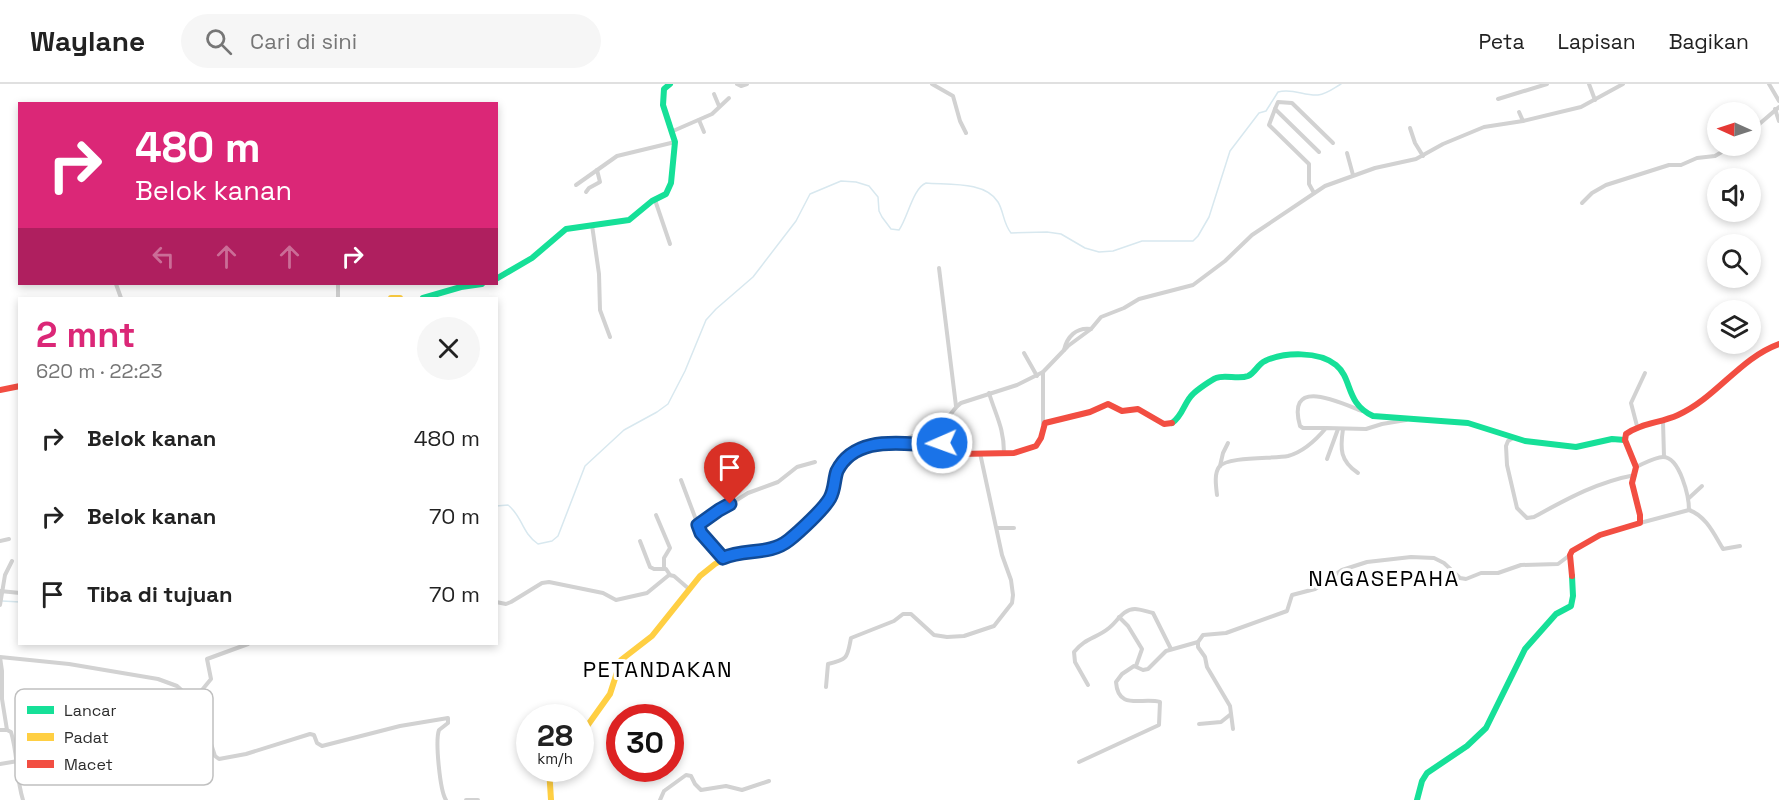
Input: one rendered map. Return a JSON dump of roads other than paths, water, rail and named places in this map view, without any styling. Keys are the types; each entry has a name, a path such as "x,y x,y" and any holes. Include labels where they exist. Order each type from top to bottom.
{"street":[{"path":"498,278 532,258 563,231 571,227 614,224 632,219 666,194 670,187 675,142 663,102 664,89 670,84"},
{"path":"736,84 740,86 747,84"},
{"path":"932,84 953,96 966,133"},
{"path":"1498,99 1547,84"},
{"path":"1588,84 1595,100"},
{"path":"594,716 610,694 621,660 652,636 704,572 723,558 737,552 772,550 788,541 830,498 838,471 848,458 861,449 896,442 937,424 948,417 956,406 1037,376 1091,329 1101,317 1139,299 1193,285 1252,236 1332,183 1423,156 1443,144 1479,129 1575,108 1623,84"},
{"path":"1769,84 1779,101"},
{"path":"714,94 719,106"},
{"path":"673,132 712,114 729,98"},
{"path":"1314,193 1309,184 1309,164 1269,125 1278,102 1292,103 1333,143"},
{"path":"1777,108 1779,121"},
{"path":"1761,122 1777,108"},
{"path":"1275,110 1319,152"},
{"path":"1519,112 1523,121"},
{"path":"699,120 704,132"},
{"path":"1410,128 1423,156"},
{"path":"576,185 618,156 675,142"},
{"path":"1347,153 1353,175"},
{"path":"1582,203 1595,190 1604,186 1670,165 1681,165 1697,158 1715,156"},
{"path":"586,192 600,182 597,169"},
{"path":"656,200 670,244"},
{"path":"592,225 599,274 600,310 610,338"},
{"path":"939,268 956,406"},
{"path":"426,297 475,285"},
{"path":"1640,523 1632,483 1636,466 1625,440 1626,434 1637,426 1663,421 1700,403 1721,388 1763,350 1779,344"},
{"path":"1024,353 1037,376"},
{"path":"1043,424 1090,412 1105,404 1110,404 1122,411 1138,409 1161,422 1171,424 1181,415 1192,395 1206,387 1215,378 1246,377 1263,361 1280,356 1297,355 1311,356 1337,366 1352,398 1362,411"},
{"path":"896,442 942,448 954,453 1020,452 1036,446 1041,438 1043,424 1043,372"},
{"path":"1637,426 1631,403 1645,373"},
{"path":"0,390 18,386"},
{"path":"989,393 995,413 1001,422 1004,453"},
{"path":"1411,419 1366,429 1301,428 1298,415 1299,401 1306,397 1324,397 1381,418 1411,419 1468,423 1537,443 1576,447 1612,439 1625,440"},
{"path":"1663,421 1664,457"},
{"path":"937,424 941,434 942,448"},
{"path":"1220,467 1240,460 1292,454 1308,445 1326,428"},
{"path":"1327,459 1340,429"},
{"path":"1340,429 1343,459 1358,473"},
{"path":"1514,437 1508,441 1506,446 1507,465 1517,508 1527,518 1534,517 1587,489 1612,479 1635,474"},
{"path":"1217,495 1217,475 1222,453 1228,443"},
{"path":"826,687 828,664 846,657 851,638 894,621 903,614 911,614 937,636 964,636 994,626 1012,603 1014,595 1011,580 1002,555 980,453"},
{"path":"1636,466 1664,457 1669,460 1679,472 1688,499 1689,510"},
{"path":"698,525 748,493 778,482 797,467 815,462"},
{"path":"681,480 701,533 723,558"},
{"path":"1688,499 1702,486"},
{"path":"1079,762 1159,725 1160,702 1130,701 1123,698 1118,690 1116,682 1118,678 1132,666 1148,669 1164,653 1198,642 1203,635 1226,633 1287,611 1292,596 1315,589 1342,570 1360,563 1397,558 1434,558 1444,563 1460,578 1466,579 1482,573 1498,573 1528,564 1558,564 1577,546 1594,538 1689,510 1698,514 1705,521 1723,549 1740,546"},
{"path":"656,515 670,548 664,558 664,569"},
{"path":"997,528 1014,528"},
{"path":"0,542 9,539"},
{"path":"640,540 650,567 664,569 688,589"},
{"path":"1417,800 1427,772 1467,746 1486,728 1525,649 1556,614 1571,606 1573,587 1570,555"},
{"path":"0,604 5,575 12,561"},
{"path":"498,603 511,602 549,582 600,592 619,600 647,593 670,574"},
{"path":"1,591 18,593"},
{"path":"1088,685 1075,662 1074,652 1088,639 1110,627 1119,617 1134,609 1153,613 1171,649"},
{"path":"1119,617 1128,626 1142,649 1136,666"},
{"path":"1198,642 1198,647 1208,667 1229,703 1233,729"},
{"path":"203,689 211,679 207,659 246,645"},
{"path":"7,730 2,699 0,657 69,664 158,679 181,689"},
{"path":"1199,724 1221,722 1231,714"},
{"path":"213,750 219,759 246,754 310,734 314,735 317,743 322,746 400,726 448,718 448,723 439,730 437,740 442,789 447,800"},
{"path":"0,730 11,732 15,749"},
{"path":"0,764 15,762"},
{"path":"660,800 664,791 686,775 691,776 694,784 701,790 726,786 742,790 769,781"},
{"path":"550,782 551,800"},
{"path":"20,785 23,800"},
{"path":"466,800 478,800"}],"waterway":[{"path":"498,506 508,505 517,514 528,535 538,544 552,541 558,536 585,466 624,430 668,404 685,371 706,320 753,277 796,221 810,194 841,181 869,186 878,197 882,217 891,229 899,230 921,186 926,183 965,185 984,190 992,195 998,202 1011,233 1061,234 1085,248 1099,252 1113,251 1142,241 1193,241 1209,217 1230,151 1259,113 1266,111 1278,92 1289,91 1318,95 1341,84"},
{"path":"2,601 18,602"}],"district":[{"name":"NAGASEPAHA","path":"1384,578"},
{"name":"PETANDAKAN","path":"658,669"}]}
